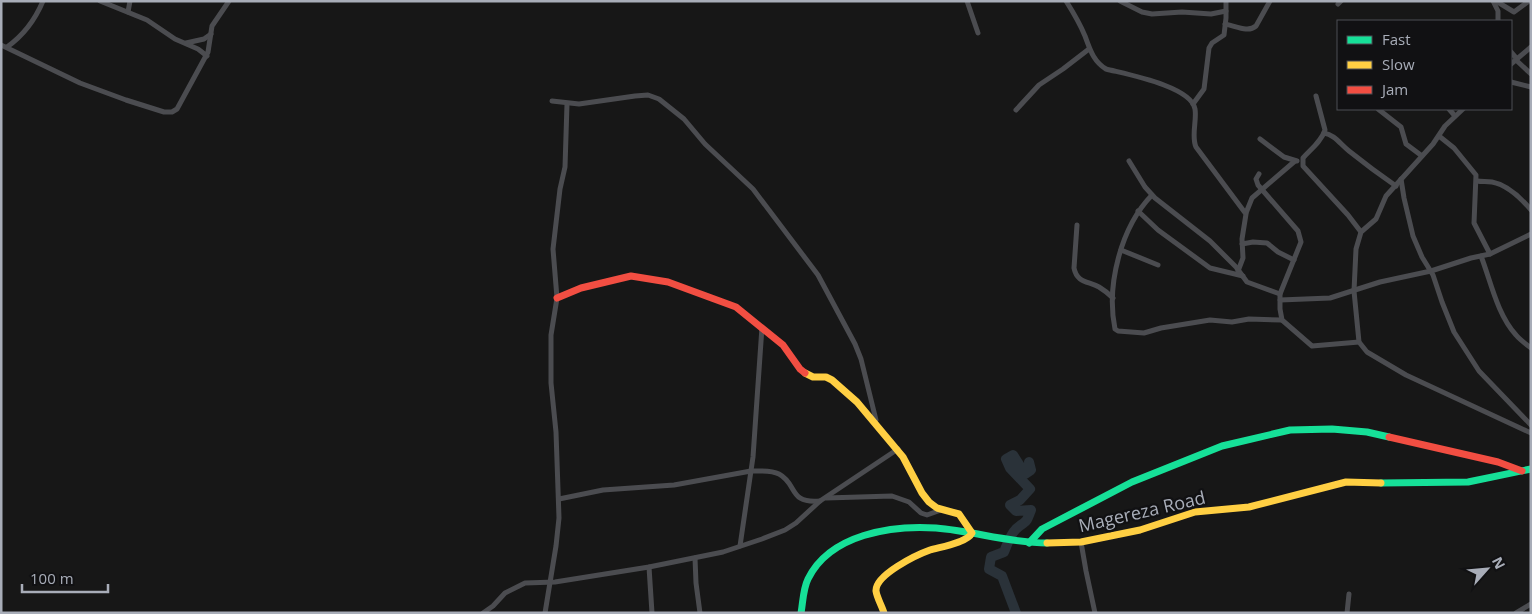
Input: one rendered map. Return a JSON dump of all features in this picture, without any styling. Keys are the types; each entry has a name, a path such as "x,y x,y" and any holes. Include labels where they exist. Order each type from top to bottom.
{"street":[{"path":"4,46 16,41 30,26 43,1"},
{"path":"100,1 147,20 167,34 198,49 207,56"},
{"path":"128,12 130,1"},
{"path":"4,46 80,83 164,112 172,112 177,109 207,56 210,48 212,26 229,1"},
{"path":"967,1 978,34"},
{"path":"1120,1 1142,12 1152,14 1182,12 1211,14 1226,11"},
{"path":"1193,104 1204,89 1212,43 1224,35 1226,1"},
{"path":"1225,24 1248,30 1253,29 1270,1"},
{"path":"1495,1 1513,12 1529,1"},
{"path":"1495,1 1498,20"},
{"path":"1067,2 1083,32 1089,49 1097,61 1106,69 1152,80 1188,98 1195,109 1194,140 1196,148 1246,213"},
{"path":"186,43 204,39 211,34"},
{"path":"1512,63 1531,47"},
{"path":"1016,110 1039,85 1089,49"},
{"path":"1512,53 1531,74"},
{"path":"1512,82 1531,87"},
{"path":"552,101 579,104 635,96 655,97 684,119 705,144 753,189 818,275 855,344 861,360 876,423"},
{"path":"1302,162 1303,158 1324,133 1316,96"},
{"path":"545,613 558,530 559,499 551,335 557,298 553,249 560,189 566,160 567,104"},
{"path":"1379,110 1398,123 1403,131 1406,144 1422,156"},
{"path":"1450,110 1456,116"},
{"path":"1461,110 1386,196 1373,222 1361,232 1356,249 1354,291 1359,342 1367,352 1406,375 1531,433"},
{"path":"1324,133 1338,140 1347,150 1396,186"},
{"path":"1439,136 1454,148 1474,171 1476,181 1473,209 1474,223 1490,254"},
{"path":"1260,139 1284,156 1302,162"},
{"path":"1129,161 1152,195 1210,241 1253,284 1280,297 1330,298 1380,282 1431,271 1490,254 1531,234"},
{"path":"1238,270 1243,258 1242,244 1246,213 1251,200 1295,161"},
{"path":"1302,162 1308,172 1348,215 1361,232"},
{"path":"1259,174 1256,180 1262,190 1292,224 1300,237 1300,247 1280,297 1282,320 1312,346 1359,342"},
{"path":"1401,178 1406,210 1414,236 1422,257 1431,271 1451,324 1468,355 1485,378 1531,424"},
{"path":"1476,181 1492,182 1506,188 1520,198 1531,210"},
{"path":"1152,195 1138,211 1121,250 1113,298 1115,329 1118,331 1144,333 1161,328 1210,320 1232,322 1249,318 1282,320"},
{"path":"1138,211 1154,228 1214,270 1222,270 1243,276"},
{"path":"1076,225 1074,268 1076,275 1082,281 1099,287 1113,298"},
{"path":"1242,244 1253,242 1267,243 1278,252 1294,260"},
{"path":"1121,250 1158,265"},
{"path":"1481,256 1501,311 1515,334 1530,346"},
{"path":"557,298 581,288 631,276 668,282 730,304 783,345 810,377 826,377 836,382 876,423 898,449 926,499 933,506 941,510 959,514 972,533 967,539 926,551 886,573 878,582 876,588 884,613"},
{"path":"740,546 751,471 762,327"},
{"path":"1029,543 1042,529 1132,482 1222,446 1290,430 1367,432 1498,462 1522,471"},
{"path":"483,613 493,606 505,593 517,586 648,567 695,558 723,552 785,530 823,500 898,449"},
{"name":"Magereza Road","path":"801,613 806,587 812,573 826,555 836,547 847,542 880,531 936,528 1029,543 1081,542 1140,530 1195,512 1249,507 1346,482 1468,482 1531,468"},
{"path":"559,499 603,490 674,485 751,471 777,473 783,477 800,499 809,502 892,496 909,502 921,513 927,515 941,510"},
{"path":"1081,542 1095,613"},
{"path":"695,558 700,613"},
{"path":"648,567 649,597 652,613"},
{"path":"1347,613 1349,594"},
{"path":"1516,613 1531,604"}],"waterway":[{"path":"1016,613 1002,576 989,569 991,557 1004,552 1012,534 1027,520 1031,510 1016,511 1010,505 1020,500 1030,489 1010,468 1006,459 1013,455 1025,474 1031,470 1029,462"}],"traffic: fast":[{"path":"1029,543 1042,529 1132,482 1222,446 1290,430 1332,429 1367,432 1389,437"},
{"path":"1381,483 1468,482 1531,469"},
{"path":"801,613 806,583 818,564 831,552 847,542 864,536 882,531 919,527 1047,543"}],"traffic: slow":[{"path":"805,373 813,377 826,377 832,380 857,402 903,457 922,493 929,502 937,508 959,514 972,533 959,542 916,556 889,572 877,585 876,591 884,613"},
{"path":"1047,543 1081,542 1140,530 1195,512 1249,507 1346,482 1381,483"}],"traffic: jam":[{"path":"557,298 581,288 631,276 668,282 736,307 783,345 805,373"},
{"path":"1389,437 1498,462 1522,471"}]}
